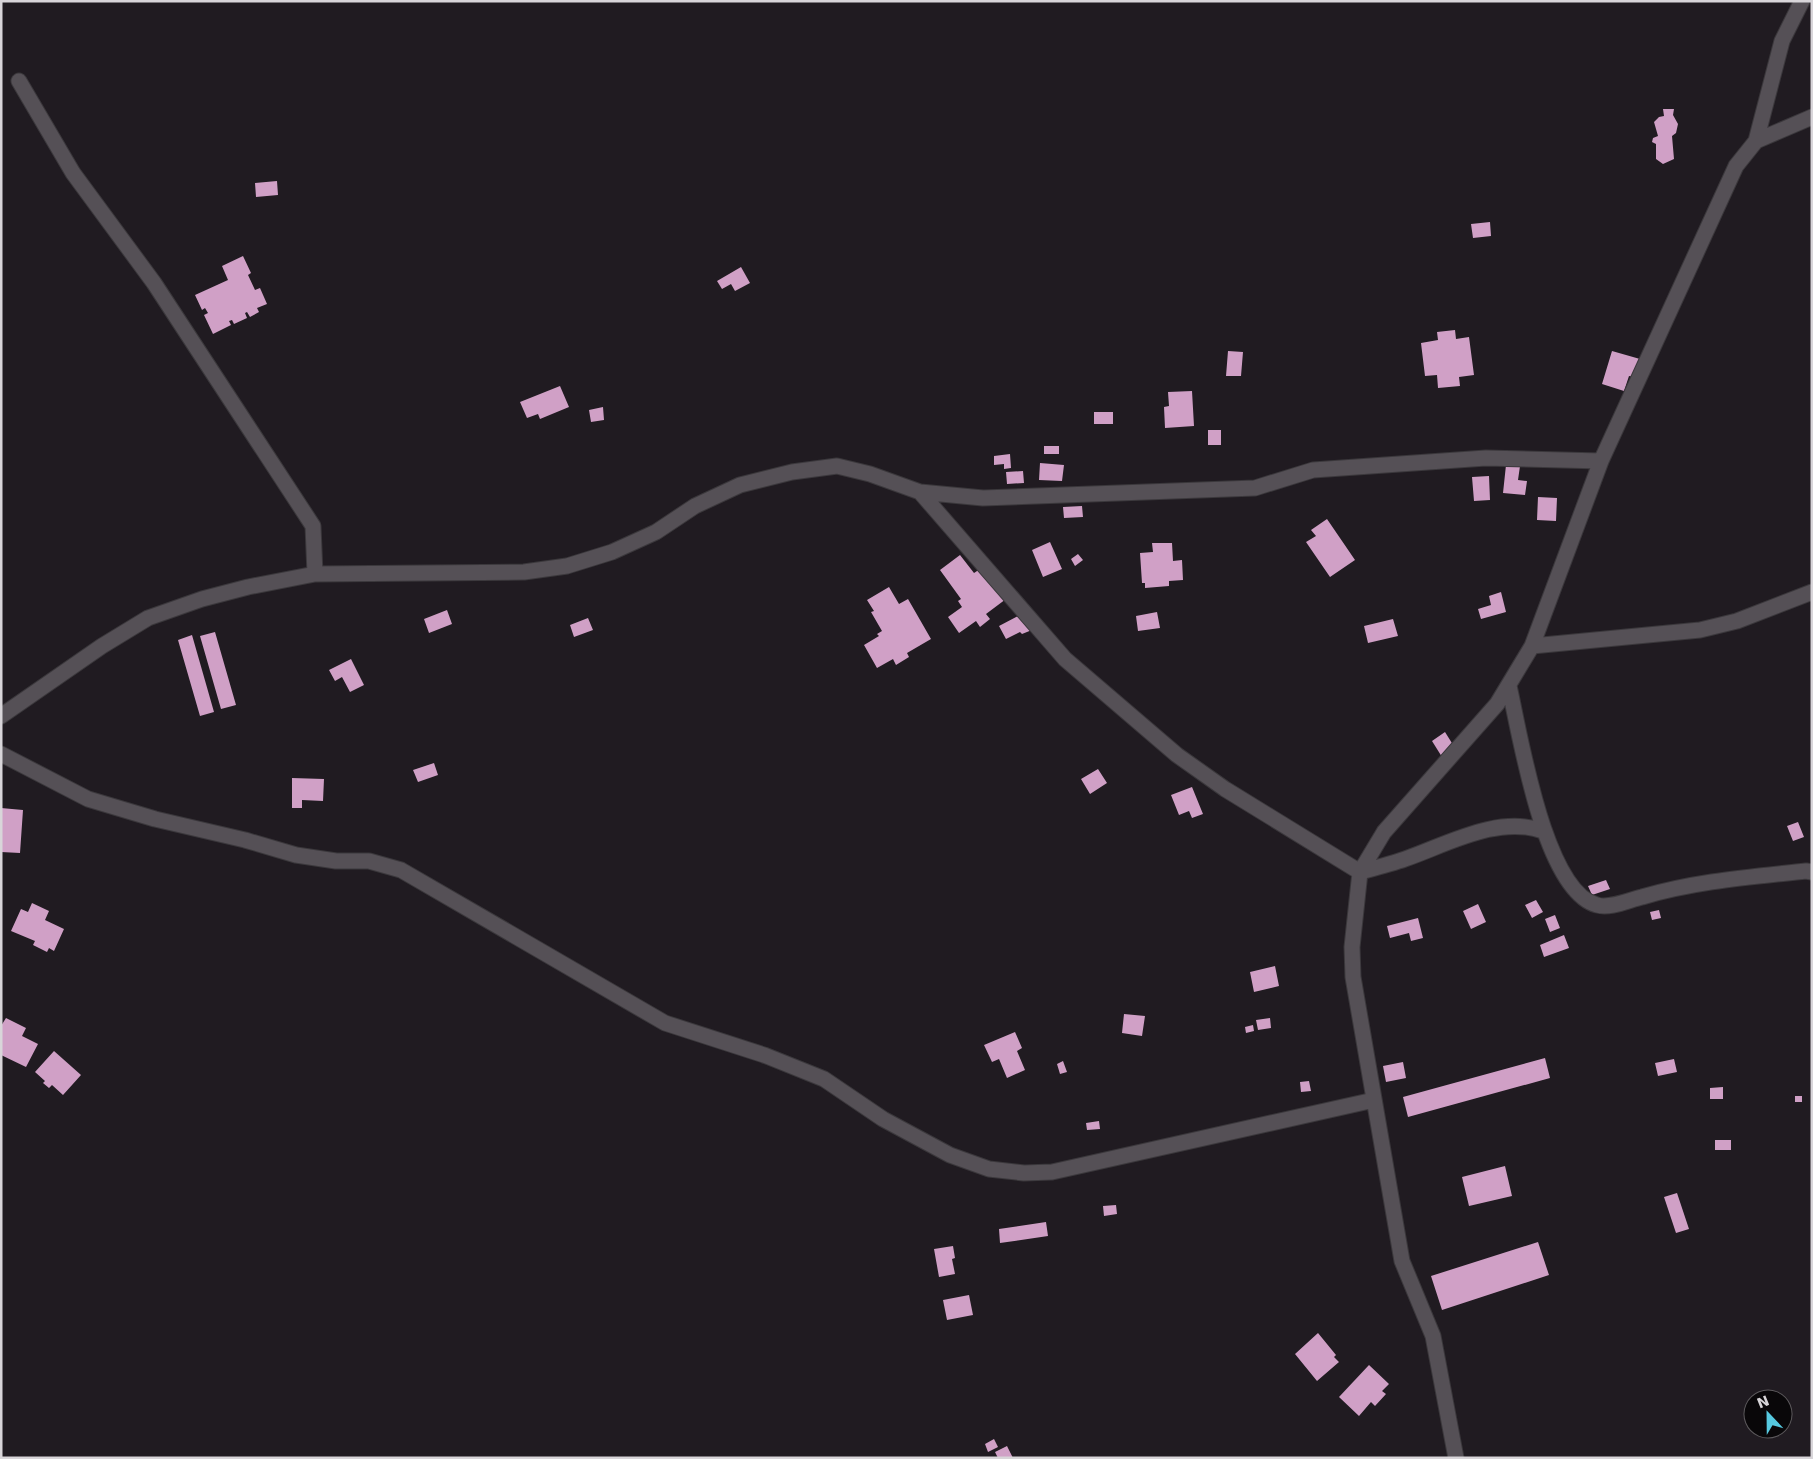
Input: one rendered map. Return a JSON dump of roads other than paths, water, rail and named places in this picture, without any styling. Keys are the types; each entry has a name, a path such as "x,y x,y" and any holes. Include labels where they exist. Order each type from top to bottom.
{"street":[{"path":"1456,1458 1433,1336 1402,1261 1353,977 1352,947 1360,872 1384,832 1497,704 1532,646 1601,461 1736,166 1756,142 1782,41 1802,1"},
{"path":"19,80 73,173 154,283 313,526 315,574"},
{"path":"1756,142 1812,117"},
{"path":"1,716 102,646 148,618 202,599 248,587 315,574 524,572 566,566 612,552 656,532 695,506 740,485 792,472 837,466 870,474 920,492 983,498 1255,488 1313,470 1486,458 1601,461"},
{"path":"920,492 1065,659 1185,760 1225,789 1360,872 1404,860 1472,835 1506,826 1527,825 1543,831"},
{"path":"1532,646 1700,630 1737,621 1812,592"},
{"path":"1509,686 1543,831 1558,864 1573,889 1586,900 1598,906 1620,903 1700,883 1806,870 1812,872"},
{"path":"1,754 88,799 155,819 245,840 296,855 336,861 369,861 401,870 665,1023 764,1055 824,1079 883,1119 950,1155 989,1170 1024,1173 1052,1172 1374,1100"}]}
